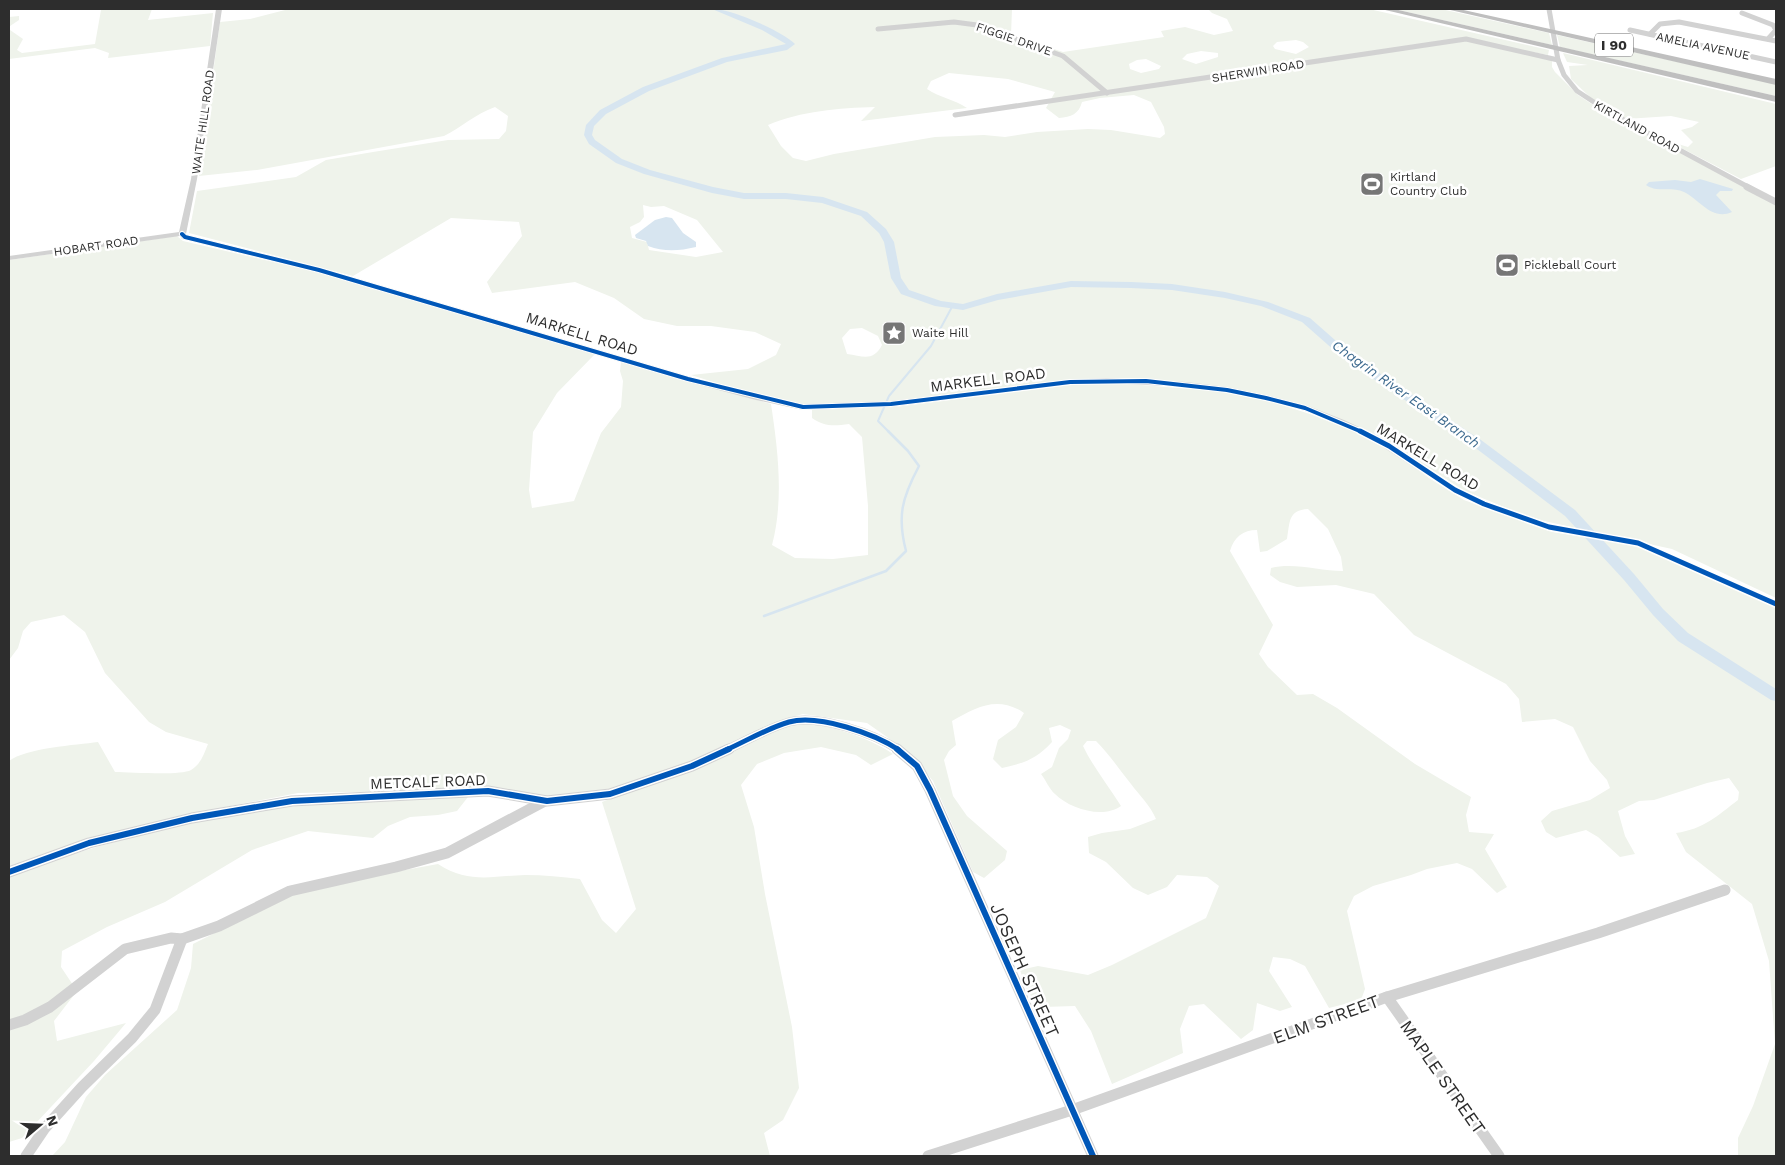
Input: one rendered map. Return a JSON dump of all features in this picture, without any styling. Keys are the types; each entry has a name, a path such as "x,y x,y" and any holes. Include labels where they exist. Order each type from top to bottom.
{"highway":[{"name":"I 90","path":"1385,9 1776,99"},
{"name":"I 90","path":"1450,9 1776,82"}],"street":[{"name":"WAITE HILL ROAD","path":"182,234 194,179 219,9"},
{"name":"KIRTLAND ROAD","path":"1549,9 1558,58 1564,75 1577,91 1588,100 1776,202"},
{"path":"1742,13 1772,25 1776,30 1768,39"},
{"name":"FIGGIE DRIVE","path":"878,29 954,22 977,25 1062,56 1107,93"},
{"path":"1650,34 1660,24 1680,22 1776,40"},
{"name":"AMELIA AVENUE","path":"1630,30 1776,62"},
{"name":"SHERWIN ROAD","path":"955,115 1466,39 1558,58"},
{"path":"1765,196 1776,194"},
{"name":"HOBART ROAD","path":"9,258 182,234"},
{"name":"MARKELL ROAD","path":"182,234 192,239 320,270 756,397 803,407 891,404 1097,380 1159,383 1249,394 1284,402 1341,422 1373,437 1408,458 1441,483 1461,495 1550,527 1607,536 1640,544 1776,604"},
{"name":"METCALF ROAD","path":"9,872 89,843 192,818 292,801 488,791 545,800 610,794 692,766 788,722 805,719 863,733 902,751 918,767 933,796"},
{"name":"JOSEPH STREET","path":"933,796 1093,1156"},
{"path":"9,1025 25,1020 50,1007 125,949 171,938 182,939 218,926 290,891 396,867 446,853 472,841 545,800"},
{"name":"ELM STREET","path":"928,1156 1072,1110 1387,997 1598,933 1726,890"},
{"path":"26,1156 45,1128 82,1087 132,1038 155,1010 182,939"},
{"name":"MAPLE STREET","path":"1387,997 1499,1156"}],"shaded area":[{"path":"152,9 148,20 213,13 210,46 108,58 109,53 95,48 9,59 9,17 19,16 19,20 10,26 10,30 23,39 17,50 22,53 95,44 101,10"},
{"path":"289,9 1012,9 1011,35 1063,52 1164,37 1161,31 1185,27 1214,35 1233,31 1227,19 1212,13 1208,9 1369,9 1549,50 1548,55 1467,40 1552,60 1552,67 1555,72 1578,95 1593,105 1776,204 1776,598 1672,549 1544,521 1518,513 1463,490 1391,444 1344,422 1285,400 1205,385 1131,378 1100,378 892,402 802,404 755,395 691,375 748,369 776,355 781,344 755,332 711,326 677,326 644,319 614,298 575,282 492,293 487,282 522,236 519,222 451,218 353,276 189,233 197,191 296,177 326,160 448,140 499,139 506,131 508,116 495,107 481,113 444,136 257,170 199,176 220,22 250,19","holes":["1296,40 1303,42 1309,47 1296,54 1275,49 1273,46 1277,42","1201,51 1218,53 1218,57 1196,64 1182,59 1187,54","1146,59 1161,66 1159,69 1141,73 1130,69 1129,64 1137,60","949,73 1008,79 1055,92 1046,108 1059,118 1074,114 1082,102 1100,98 1134,95 1151,102 1164,127 1165,134 1160,138 1111,130 1088,129 1037,132 1005,137 984,135 935,137 834,154 806,161 793,158 781,146 768,125 807,113 848,108 875,107 861,121 967,108 927,89 931,81","643,205 651,207 664,206 697,220 723,252 696,257 649,250 647,242 632,238 630,227 640,222 644,217","862,328 878,336 882,345 875,354 863,357 847,354 842,338 850,329"]},
{"path":"1394,9 1441,9 1549,33 1552,45"},
{"path":"1557,35 1776,84 1776,96 1560,47"},
{"path":"1563,53 1776,104 1776,166 1741,179 1668,141 1688,147 1693,142 1681,130 1692,127 1699,122 1671,116 1626,119 1591,98 1571,79 1569,66 1588,65 1567,62"},
{"path":"1700,179 1733,189 1732,191 1720,191 1716,195 1732,212 1718,214 1712,212 1684,192 1654,189 1646,185 1649,182 1675,180 1691,182"},
{"path":"666,217 672,218 683,233 696,242 696,247 666,250 648,246 646,241 636,238 635,235 655,220"},
{"path":"177,236 183,241 338,277 595,354 557,393 533,432 529,490 532,508 574,501 601,433 621,407 623,381 620,371 621,362 771,404 779,475 778,510 772,545 795,558 833,559 868,555 868,506 862,437 849,424 830,425 817,421 812,418 812,410 895,407 1072,385 1116,383 1217,391 1272,402 1310,414 1360,434 1405,459 1429,478 1464,500 1552,532 1636,545 1776,607 1776,1156 1738,1156 1738,1138 1753,1106 1775,1044 1769,961 1752,904 1686,852 1676,833 1702,825 1738,800 1739,792 1729,778 1654,800 1639,801 1618,811 1625,836 1635,854 1620,857 1598,837 1586,830 1556,838 1546,832 1541,821 1552,811 1590,800 1610,788 1607,780 1590,761 1573,727 1555,719 1522,722 1519,699 1506,684 1414,635 1374,594 1336,585 1297,587 1280,582 1270,575 1271,568 1280,566 1343,571 1341,557 1328,529 1308,509 1293,514 1287,539 1267,551 1260,552 1257,530 1247,531 1240,535 1230,551 1273,625 1259,654 1268,667 1297,695 1313,694 1337,708 1415,764 1471,797 1466,815 1469,832 1494,834 1485,849 1507,887 1497,893 1472,869 1457,863 1427,869 1373,886 1354,896 1347,911 1365,989 1361,1000 1329,1008 1305,966 1290,959 1273,957 1269,971 1292,1007 1280,1011 1257,1003 1253,1030 1241,1039 1204,1004 1189,1006 1180,1029 1183,1053 1112,1084 1091,1031 1075,1006 1043,1007 1028,993 1020,970 1038,966 1088,975 1112,965 1206,918 1219,886 1207,877 1177,875 1167,887 1148,895 1133,888 1106,862 1089,853 1088,837 1130,829 1156,819 1154,814 1096,741 1087,741 1083,746 1121,806 1114,810 1096,812 1078,808 1055,794 1041,774 1052,767 1059,748 1068,739 1071,730 1060,725 1049,728 1052,742 1041,753 1024,762 1002,768 993,759 998,740 1016,727 1024,713 1005,705 987,705 970,711 952,721 956,745 949,751 944,760 953,796 967,816 1007,851 1005,860 984,878 973,872 933,781 911,754 867,723 803,714 785,719 689,764 610,791 546,797 413,791 298,793 220,808 9,867 9,761 39,750 98,742 115,772 177,773 194,768 202,759 208,744 166,732 149,722 105,673 85,632 64,615 31,622 23,631 18,648 9,660 9,260"},
{"path":"801,723 825,726 861,737 893,754 871,765 856,755 821,747 784,753 757,764 741,785 754,827 765,894 792,1027 799,1088 783,1120 764,1133 770,1156 52,1156 65,1142 86,1097 105,1075 177,1010 191,968 193,944 286,897 344,881 438,864 470,877 532,875 580,879 602,920 616,933 636,909 602,802 726,753 781,728"},
{"path":"468,797 457,811 438,815 410,817 388,826 373,838 308,831 252,850 165,902 107,927 62,951 61,967 77,991 54,1021 57,1041 126,1023 94,1061 22,1138 9,1142 9,875 134,836 231,815 314,804"}],"waterway":[{"name":"Chagrin River East Branch","path":"716,9 774,33 791,44 784,48 725,60 646,89 603,112 590,125 588,135 592,142 619,161 647,172 712,190 744,196 786,196 823,200 864,214 883,231 889,242 896,278 905,292 939,304 963,307 997,297 1071,284 1131,285 1172,287 1225,295 1264,304 1306,320 1348,357 1477,443 1570,513 1629,577 1658,612 1683,637 1776,696"},
{"path":"764,616 886,571 906,551 902,527 903,507 919,466 908,451 878,421 889,396 931,346 953,305"}],"cycle path":[{"path":"182,234 185,237 319,270 688,379 803,407 891,404 1070,382 1107,381 1186,384 1266,398 1305,408 1375,438 1441,482 1469,498 1549,527 1638,543 1776,604"},
{"path":"9,872 89,843 192,818 292,801 488,791 547,801 610,794 692,766 788,722 798,720 817,721 843,727 883,741 902,752 917,766 924,778 1093,1156"}],"place":[{"name":"Kirtland Country Club","path":"1372,184"},
{"name":"Pickleball Court","path":"1507,265"},
{"name":"Waite Hill","path":"894,333"}]}
